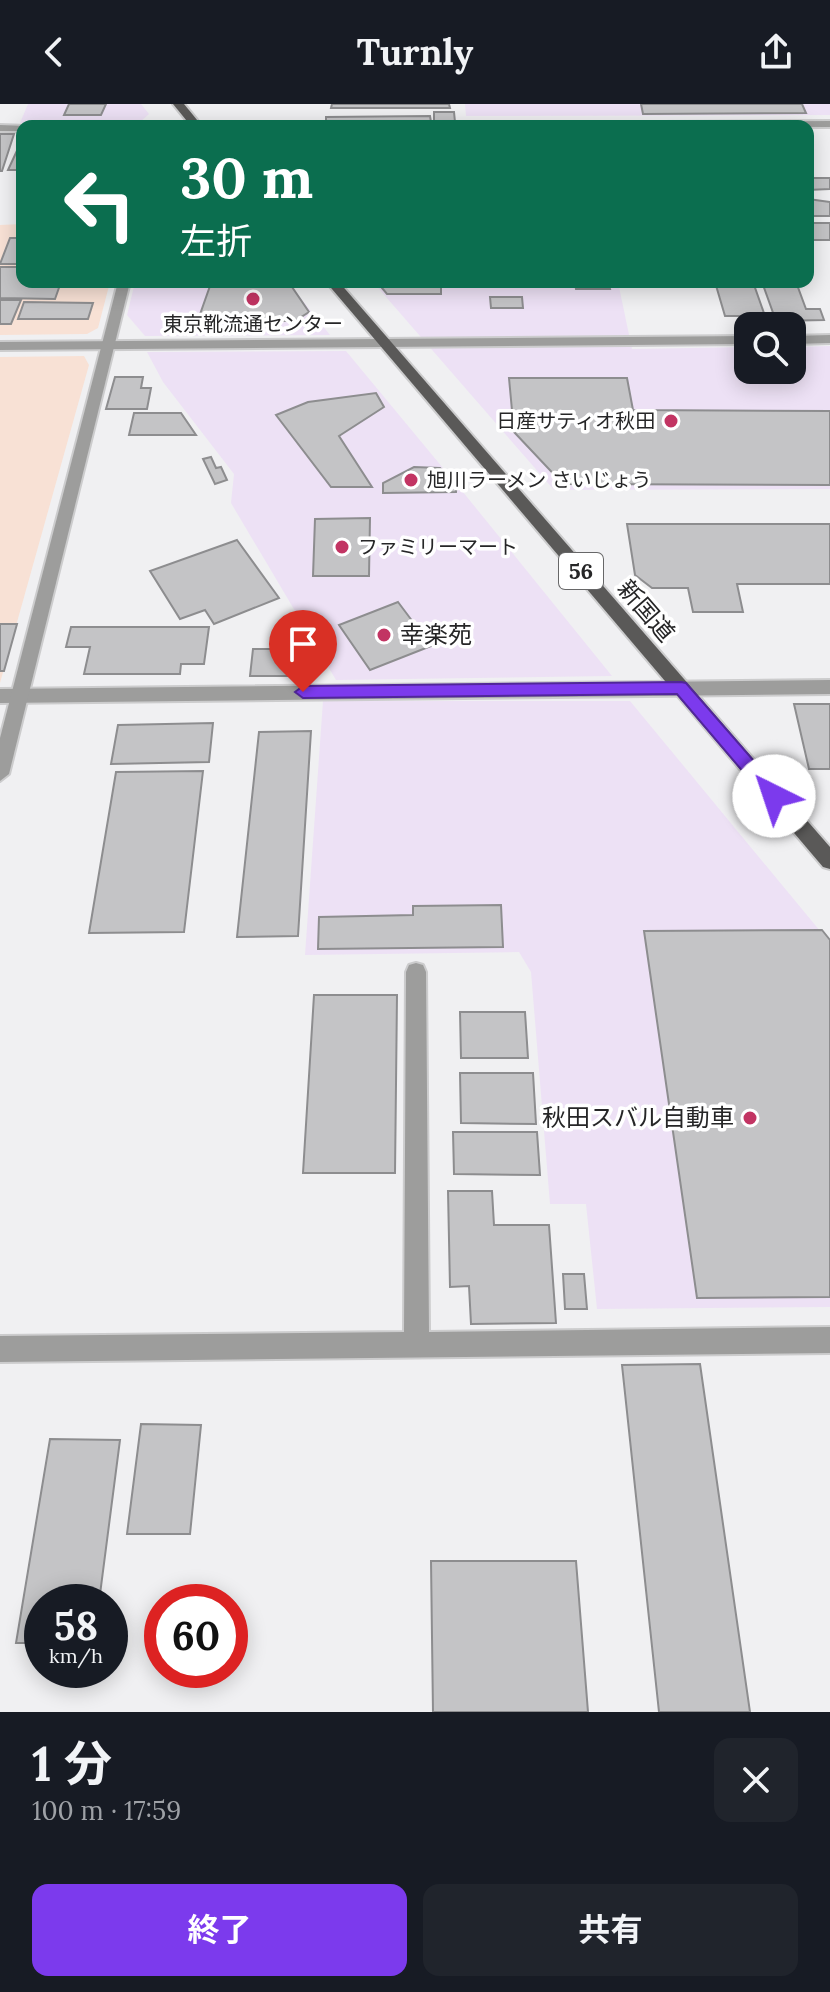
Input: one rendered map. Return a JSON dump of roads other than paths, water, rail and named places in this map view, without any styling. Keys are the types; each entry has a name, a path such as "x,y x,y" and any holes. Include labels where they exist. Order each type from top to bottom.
{"main road":[{"path":"178,104 192,120"},
{"name":"新国道","path":"337,288 830,861"}],"street":[{"path":"826,124 830,137"},
{"path":"0,774 10,696 122,288"},
{"path":"806,340 830,339"},
{"path":"0,346 734,340"},
{"path":"10,696 830,687"},
{"path":"416,972 417,1345"},
{"path":"0,1349 830,1340"}],"place":[{"name":"東京靴流通センター","path":"253,299"},
{"name":"日産サティオ秋田","path":"671,421"},
{"name":"旭川ラーメン さいじょう","path":"411,480"},
{"name":"ファミリーマート","path":"342,547"},
{"name":"幸楽苑","path":"384,635"},
{"name":"秋田スバル自動車","path":"750,1118"}]}
